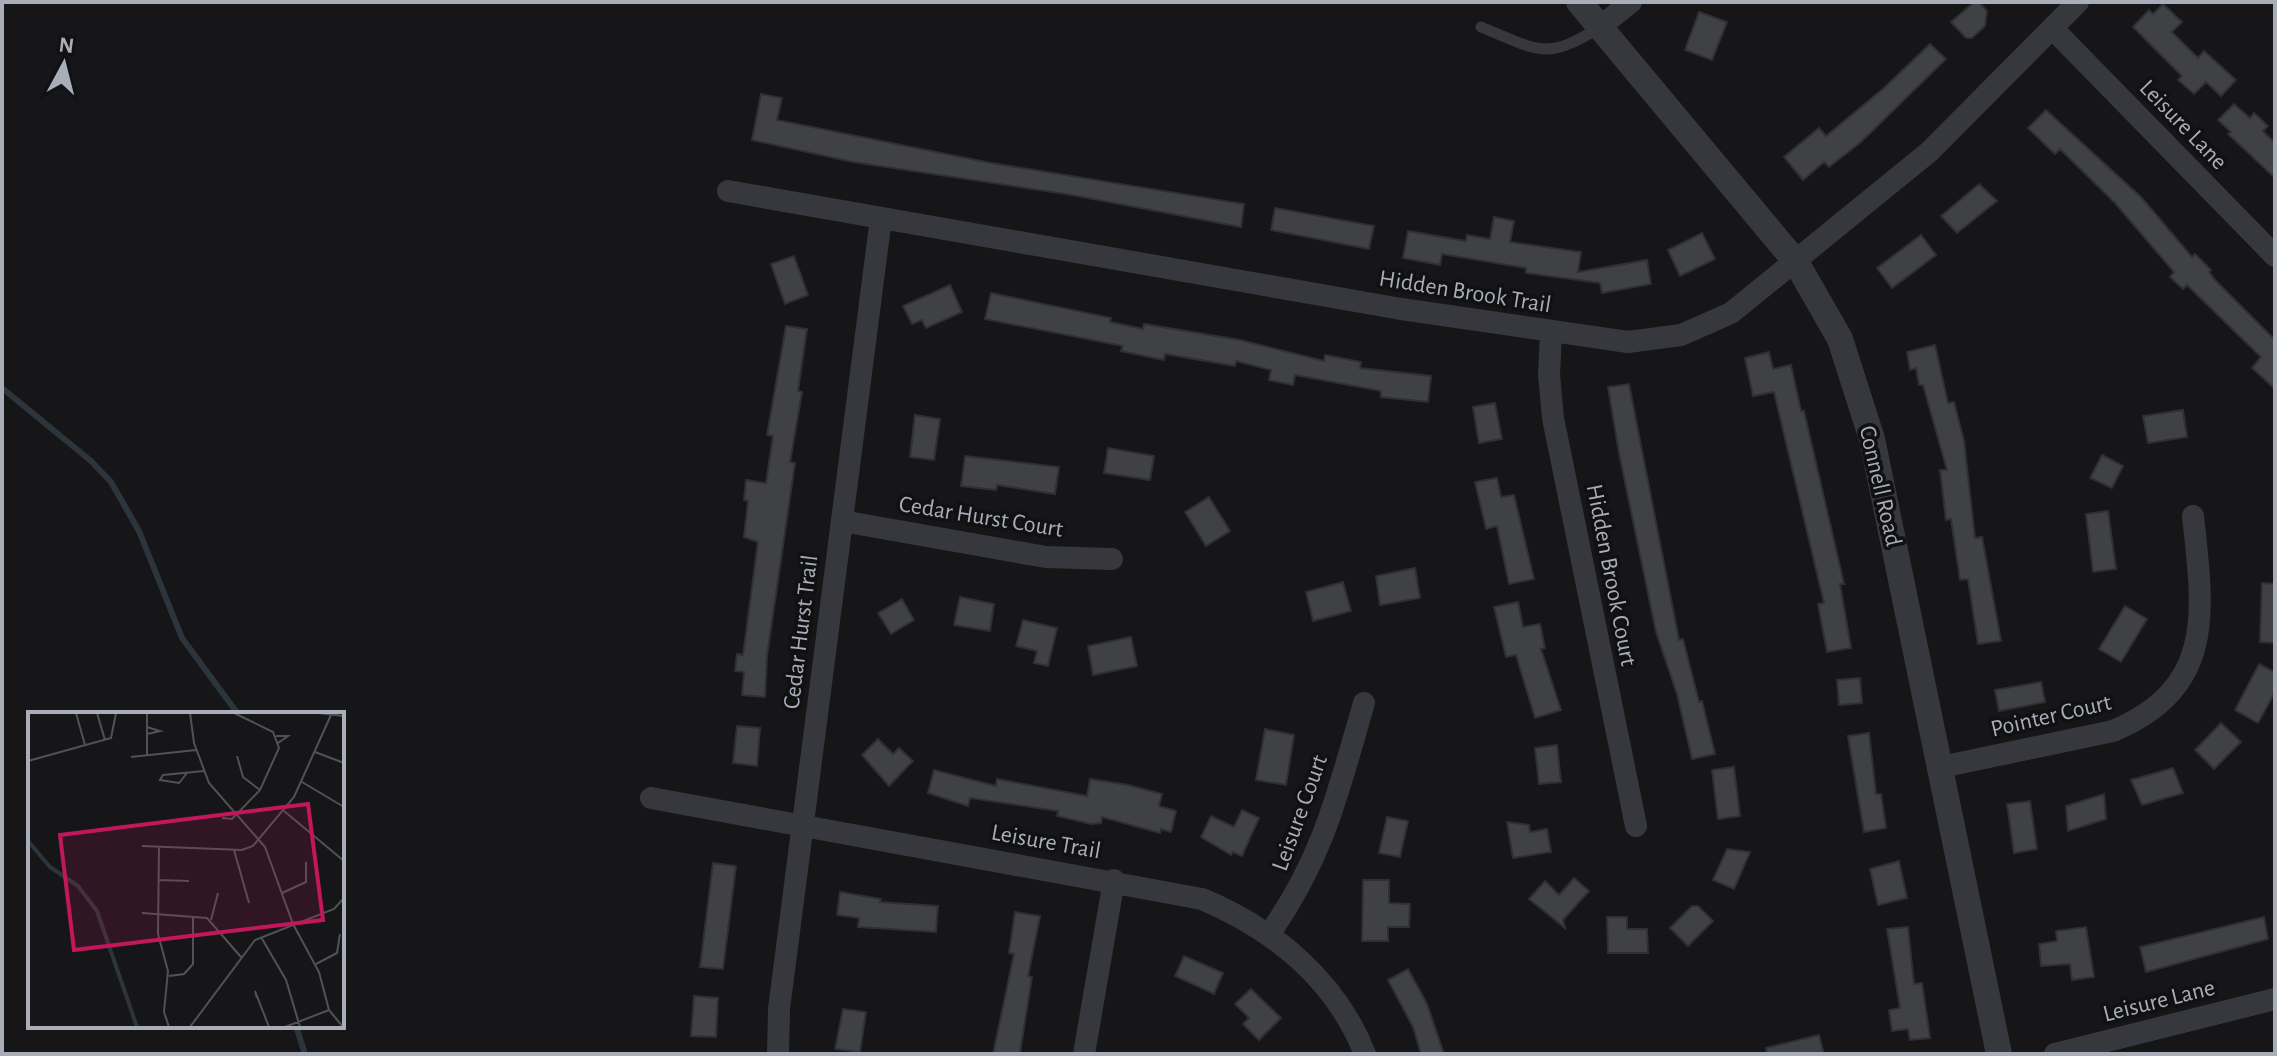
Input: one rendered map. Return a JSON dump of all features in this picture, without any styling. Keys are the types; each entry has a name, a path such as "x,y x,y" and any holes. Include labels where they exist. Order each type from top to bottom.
{"street":[{"name":"Connell Road","path":"1579,2 1796,262 1840,339 1872,439 1999,1054"},
{"path":"1600,27 1631,2"},
{"name":"Hidden Brook Trail","path":"728,191 1401,309 1551,332 1628,342 1681,335 1731,313 1929,152 2054,30 2078,2"},
{"name":"Leisure Lane","path":"2054,30 2275,256"},
{"name":"Cedar Hurst Trail","path":"778,1054 779,1009 881,218"},
{"name":"Hidden Brook Court","path":"1551,332 1549,375 1553,418 1636,826"},
{"name":"Pointer Court","path":"1941,767 2113,731 2139,720 2165,701 2187,671 2200,633 2202,603 2193,516"},
{"name":"Cedar Hurst Court","path":"842,521 1046,557 1112,559"},
{"name":"Leisure Court","path":"1270,933 1298,892 1321,846 1364,703"},
{"name":"Leisure Trail","path":"651,798 1114,880 1202,899 1270,933 1319,977 1356,1031 1365,1054"},
{"path":"1084,1054 1114,880"},
{"name":"Leisure Lane","path":"2055,1054 2275,999"}],"lane":[{"path":"1481,27 1550,51 1569,47 1600,27"}],"building":[{"path":"1974,2 1979,2 1987,11 1985,26 1972,38 1966,38 1951,22"},
{"path":"2163,4 2182,22 2172,32 2198,58 2204,51 2236,80 2221,96 2206,82 2194,94 2178,80 2182,76 2133,27 2149,10 2153,14"},
{"path":"1699,12 1727,22 1712,60 1685,50"},
{"path":"1930,44 1946,59 1861,142 1829,167 1824,162 1803,180 1784,157 1819,128 1826,136 1884,88"},
{"path":"761,94 782,98 777,120 991,163 1244,204 1241,227 1072,195 853,162 752,140"},
{"path":"2234,104 2250,118 2254,113 2268,126 2263,131 2275,143 2275,178 2228,134 2231,132 2218,120"},
{"path":"2046,110 2142,198 2192,257 2195,254 2211,270 2209,272 2216,281 2275,340 2275,389 2252,368 2261,357 2187,285 2183,289 2170,277 2174,272 2115,203 2060,149 2055,154 2028,128"},
{"path":"1979,184 1997,201 1957,233 1941,216"},
{"path":"1275,208 1374,226 1369,249 1271,230"},
{"path":"1494,217 1514,221 1510,242 1581,252 1578,272 1647,260 1651,284 1602,293 1600,283 1526,273 1526,268 1442,254 1440,265 1403,258 1408,231 1466,241 1467,235 1490,239"},
{"path":"1702,233 1715,259 1680,276 1668,250"},
{"path":"1921,235 1936,255 1892,288 1877,268"},
{"path":"794,256 808,295 785,304 771,264"},
{"path":"950,285 962,312 926,328 922,320 912,324 903,306"},
{"path":"991,293 1111,318 1110,322 1143,329 1144,324 1240,340 1324,361 1325,355 1361,362 1360,368 1431,376 1428,402 1381,397 1381,391 1295,375 1293,385 1269,380 1271,370 1236,361 1235,366 1165,354 1164,360 1121,351 1123,346 985,319"},
{"path":"786,326 807,329 798,391 802,392 790,462 795,463 767,656 765,697 742,695 744,672 735,671 737,654 743,655 758,542 744,537 748,501 744,500 746,480 766,483 773,436 767,435"},
{"path":"1935,345 1948,403 1954,402 1964,441 1975,538 1982,537 2001,641 1978,644 1968,579 1960,580 1951,519 1946,520 1940,470 1947,470 1923,385 1919,385 1916,368 1910,370 1907,352"},
{"path":"1769,352 1773,369 1791,365 1801,411 1804,411 1844,584 1840,584 1851,648 1827,652 1818,604 1824,603 1774,392 1753,396 1745,358"},
{"path":"1629,384 1679,640 1683,639 1715,754 1692,759 1677,694 1656,632 1619,453 1608,387"},
{"path":"1495,403 1502,439 1479,443 1473,407"},
{"path":"2183,410 2187,437 2148,443 2143,416"},
{"path":"915,415 940,419 934,460 910,457"},
{"path":"1108,448 1154,456 1150,480 1104,473"},
{"path":"2102,455 2123,466 2112,488 2090,478"},
{"path":"965,456 1059,467 1055,494 997,485 996,490 961,486"},
{"path":"1497,478 1501,497 1514,495 1534,579 1509,584 1497,526 1486,529 1475,482"},
{"path":"1209,497 1230,531 1206,546 1185,512"},
{"path":"2108,511 2116,569 2093,572 2086,514"},
{"path":"1415,568 1420,598 1380,605 1376,576"},
{"path":"1343,582 1351,611 1313,621 1306,592"},
{"path":"2262,583 2275,584 2275,643 2260,642"},
{"path":"960,597 994,604 990,631 954,625"},
{"path":"902,599 914,620 891,634 878,613"},
{"path":"1518,602 1523,627 1540,624 1545,648 1541,649 1561,710 1535,718 1516,655 1506,657 1494,607"},
{"path":"2125,606 2147,619 2121,662 2099,649"},
{"path":"1023,620 1057,628 1048,666 1034,663 1037,651 1016,646"},
{"path":"1131,637 1137,666 1093,675 1088,646"},
{"path":"2259,664 2275,672 2275,692 2258,723 2235,710"},
{"path":"1860,678 1862,703 1839,705 1837,680"},
{"path":"2041,682 2045,702 1999,711 1995,690"},
{"path":"2221,723 2241,742 2214,769 2195,750"},
{"path":"737,726 760,728 757,766 733,763"},
{"path":"1265,729 1294,735 1286,785 1256,780"},
{"path":"1869,733 1876,794 1881,794 1886,828 1864,832 1848,736"},
{"path":"878,739 893,754 899,748 913,761 889,786 862,755"},
{"path":"1557,745 1561,782 1539,784 1535,748"},
{"path":"1734,767 1740,816 1718,819 1712,770"},
{"path":"2173,768 2183,793 2142,805 2131,780"},
{"path":"934,770 996,786 997,779 1087,796 1090,779 1128,785 1162,794 1159,806 1176,811 1171,832 1161,829 1160,833 1102,817 1101,823 1091,824 1057,816 1058,811 970,798 968,806 928,793"},
{"path":"2104,794 2106,819 2068,831 2066,806"},
{"path":"2030,801 2037,849 2014,853 2007,804"},
{"path":"1242,810 1259,818 1242,856 1233,852 1231,855 1201,837 1211,816 1234,827"},
{"path":"1387,817 1408,821 1400,857 1379,853"},
{"path":"1507,822 1529,825 1530,832 1547,829 1551,852 1513,858"},
{"path":"1727,849 1750,852 1734,889 1713,880"},
{"path":"1899,861 1907,898 1878,905 1870,869"},
{"path":"713,863 736,866 723,969 700,967"},
{"path":"1574,878 1589,891 1563,920 1565,928 1529,899 1545,881 1559,895"},
{"path":"1363,880 1389,880 1389,903 1410,904 1409,927 1388,927 1388,941 1362,941"},
{"path":"840,892 881,899 880,902 938,906 936,932 858,927 859,918 837,915"},
{"path":"1692,906 1698,906 1713,921 1688,946 1670,928"},
{"path":"1015,912 1040,916 1028,976 1032,977 1020,1054 993,1054 1014,954 1009,953"},
{"path":"1607,917 1627,917 1627,929 1647,929 1648,953 1608,953"},
{"path":"2264,917 2268,939 2146,972 2140,947"},
{"path":"1908,927 1914,984 1922,983 1930,1038 1910,1040 1908,1029 1892,1031 1889,1010 1900,1008 1887,929"},
{"path":"2086,927 2094,977 2072,980 2070,964 2041,966 2039,944 2057,941 2056,931"},
{"path":"1184,956 1223,973 1214,994 1175,976"},
{"path":"1408,969 1427,1004 1444,1054 1421,1054 1413,1027 1388,980"},
{"path":"1251,989 1281,1018 1259,1040 1243,1024 1249,1018 1235,1004"},
{"path":"694,996 718,998 716,1037 691,1036"},
{"path":"843,1009 866,1012 860,1052 835,1049"},
{"path":"1819,1035 1824,1054 1767,1054 1766,1048"}],"waterway":[{"path":"2,388 91,461 111,482 139,531 182,638 237,712"},
{"path":"297,1028 305,1054"}]}
